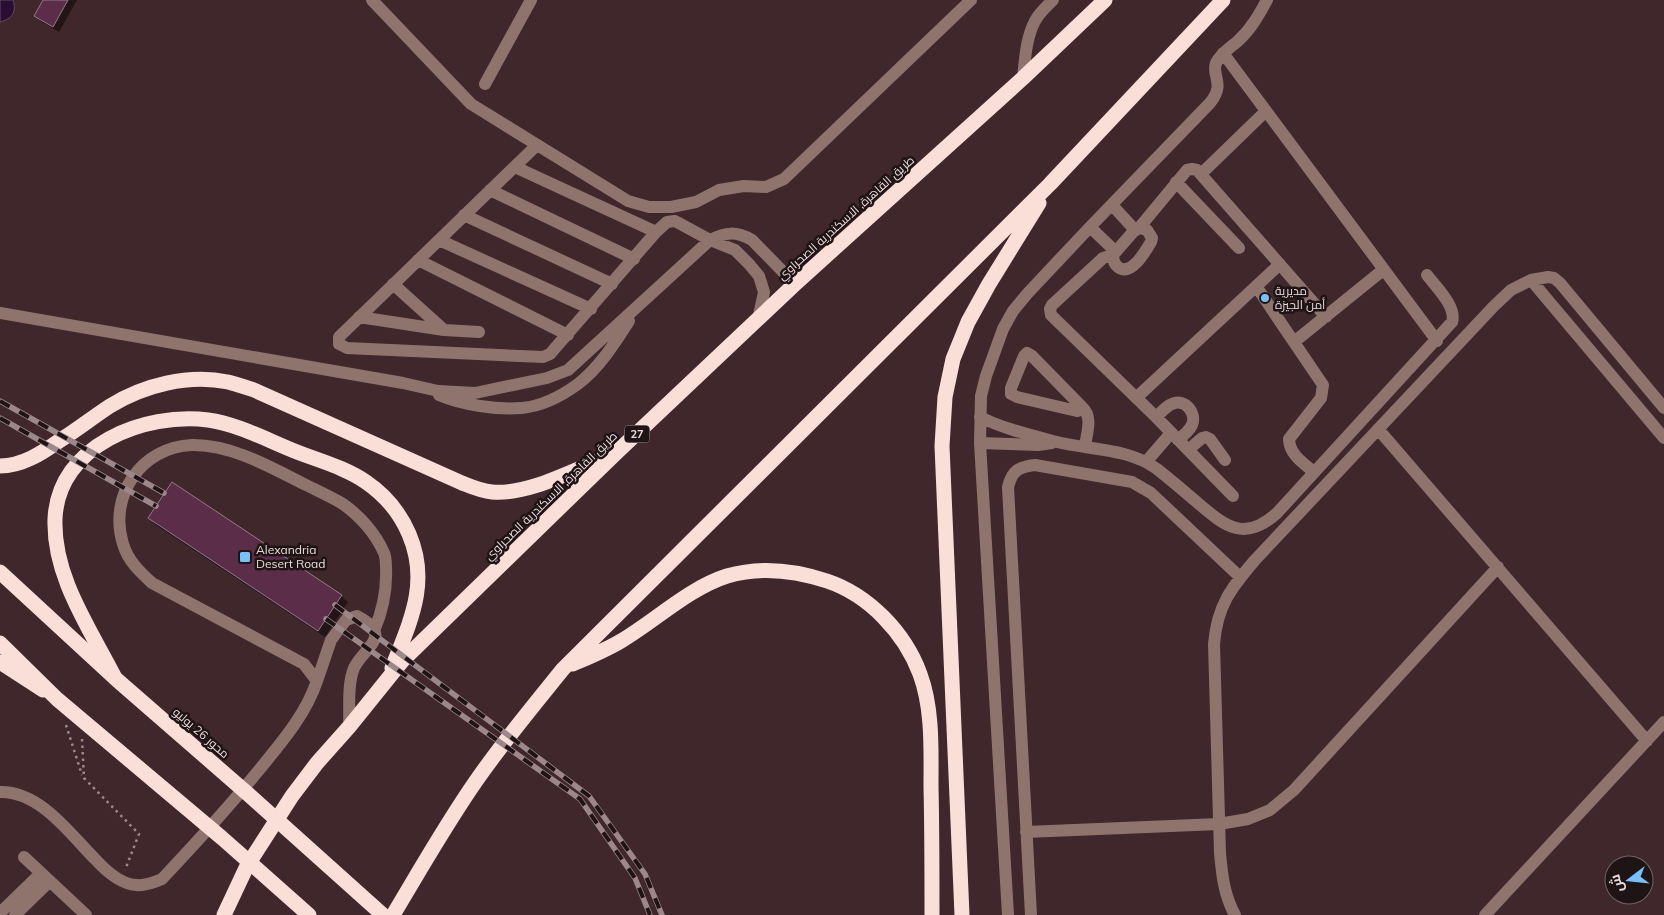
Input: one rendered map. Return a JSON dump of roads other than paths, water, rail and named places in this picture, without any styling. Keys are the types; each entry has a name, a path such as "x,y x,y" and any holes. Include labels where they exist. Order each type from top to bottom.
{"highway":[{"name":"طريق القاهرة, الاسكندرية الصحراوي","path":"224,915 247,866 292,796 317,762 349,727 403,660 616,453 795,284 1023,78 1105,0"},
{"path":"393,915 475,782 563,669 1050,184 1223,0"},
{"path":"962,915 942,446 945,398 953,359 968,322 1050,184"},
{"path":"0,466 20,463 48,449 110,406 141,390 180,381 199,380 227,382 254,390 462,483 485,491 504,492 537,485 616,453"},
{"path":"116,679 64,578 55,520 57,500 78,463 108,438 132,427 176,419 200,419 223,422 355,475 387,500 400,516 409,535 417,562 418,590 412,617 387,678"},
{"path":"563,669 619,642 705,586 739,573 781,570 805,574 839,585 866,601 887,621 906,644 921,674 929,710 932,915"},
{"name":"محور 26 يوليو","path":"0,572 116,679 248,794 382,915"},
{"path":"0,643 57,699 222,838 309,915"},
{"path":"0,662 57,699"}],"street":[{"path":"372,0 471,104 628,201 649,207 684,206 708,197 719,190 744,186 766,186 776,184 784,179 971,0"},
{"path":"485,84 531,0"},
{"path":"1023,78 1030,32 1036,19 1053,0"},
{"path":"1008,915 980,443 981,396 986,376 1000,338 1013,311 1090,227 1214,98 1218,87 1215,70 1216,63 1223,52 1238,41 1254,24 1267,0"},
{"path":"1223,52 1437,341"},
{"path":"1201,174 1266,111"},
{"path":"537,145 339,337 339,344 347,348 543,357 550,354 568,335 656,232 668,222 675,221 710,240 735,250 749,264 759,276 764,292 758,320"},
{"path":"515,167 656,232"},
{"path":"1233,496 1156,417 1054,319 1050,312 1052,305 1103,258 1114,253 1137,229 1176,182 1189,169 1194,169 1201,174 1326,317"},
{"path":"1176,182 1239,248"},
{"path":"490,190 634,258"},
{"path":"1112,205 1137,229"},
{"path":"464,215 612,284"},
{"path":"1090,227 1114,253"},
{"path":"1114,253 1113,260 1120,268 1125,269 1133,265 1151,242 1150,233 1143,228 1137,229"},
{"path":"0,314 420,388 475,393 548,378 576,364 710,240 722,234 734,232 752,240 795,284"},
{"path":"439,240 590,309"},
{"path":"418,260 568,335"},
{"path":"1136,398 1280,264"},
{"path":"1294,342 1383,270"},
{"path":"980,417 996,425 1057,442 1126,455 1146,462 1157,469 1221,523 1237,529 1255,527 1270,519 1437,341 1452,322 1453,312 1427,275"},
{"path":"1234,915 1222,880 1214,644 1218,615 1240,577 1494,306 1511,290 1531,280 1548,277 1560,282 1664,408"},
{"path":"1531,280 1664,438"},
{"path":"393,284 444,330"},
{"path":"1256,286 1321,381 1324,390 1322,398 1289,438 1289,444 1294,454 1314,472"},
{"path":"420,388 453,401 491,407 523,408 551,400 579,383 608,353 642,303"},
{"path":"359,318 444,330 479,332"},
{"path":"1082,406 1077,411 1017,397 1012,394 1011,388 1024,356 1030,354 1082,406 1089,416 1085,446"},
{"path":"1146,462 1175,436 1192,426 1194,418 1191,410 1186,405 1178,402 1172,404 1156,417"},
{"path":"1378,429 1647,741"},
{"path":"1188,450 1202,438 1206,437 1225,460"},
{"path":"980,443 1038,445 1057,442"},
{"path":"317,681 304,664 152,583 134,566 123,546 119,530 120,503 134,475 149,459 169,448 191,445 212,446 259,461 342,504 355,514 374,534 385,554 387,584 381,613 374,631"},
{"path":"1031,915 1008,487 1010,478 1015,471 1023,466 1035,466 1132,482 1139,485 1158,499 1240,577"},
{"path":"1026,832 1219,824 1248,819 1270,810 1294,790 1498,567"},
{"path":"0,792 21,796 38,804 104,869 121,881 135,885 150,884 162,879 223,814 281,743 305,709 331,640 346,620 357,616 368,622 374,631 375,639 372,646 354,668 350,688 349,727"},
{"path":"1485,915 1664,722"},
{"path":"24,857 86,915"},
{"path":"0,913 46,877"},
{"path":"15,915 46,877"}],"railway":[{"path":"0,401 164,493"},
{"path":"0,418 156,506"},
{"path":"335,605 589,796 645,874 662,915"},
{"path":"326,619 580,799 635,878 650,915"}],"place":[{"name":"مديرية أمن الجيزة","path":"1265,298"},
{"name":"Alexandria Desert Road","path":"245,557"}]}
